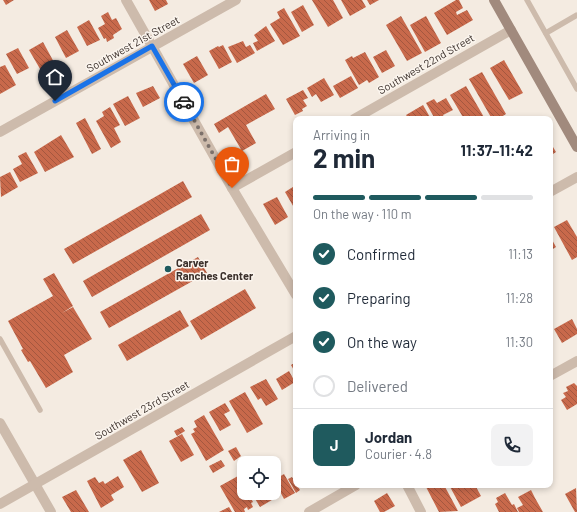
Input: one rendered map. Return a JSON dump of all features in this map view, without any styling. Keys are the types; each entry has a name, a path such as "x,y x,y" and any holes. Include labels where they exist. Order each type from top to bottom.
{"street":[{"path":"126,0 232,188 293,290"},
{"name":"Southwest 21st Street","path":"0,132 236,0"},
{"path":"494,0 577,147"},
{"name":"Southwest 22nd Street","path":"359,116 511,30"},
{"path":"232,188 293,154"},
{"path":"553,190 577,177"},
{"name":"Southwest 23rd Street","path":"0,504 293,338"},
{"path":"553,374 577,361"},
{"path":"0,423 51,512"},
{"path":"309,512 351,488"},
{"path":"409,488 421,512"}],"lane":[{"path":"527,0 577,88"},
{"path":"546,33 577,15"},
{"path":"0,339 40,410"}],"building":[{"path":"3,0 14,0 6,5"},
{"path":"149,0 166,0 168,4 155,11"},
{"path":"312,0 333,0 343,18 328,27"},
{"path":"341,0 362,0 366,7 350,16"},
{"path":"367,0 379,0 370,5"},
{"path":"456,0 459,0 463,8 456,12 457,15 467,10 473,20 447,35 434,13"},
{"path":"303,5 314,25 302,32 291,12"},
{"path":"284,8 300,36 283,45 270,24 280,18 277,12"},
{"path":"108,12 112,20 116,18 122,29 113,35 114,38 107,42 106,38 104,39 98,28 105,24 101,16"},
{"path":"401,16 422,53 407,61 386,25"},
{"path":"426,16 441,43 425,52 410,25"},
{"path":"89,20 100,40 87,46 77,27"},
{"path":"266,26 275,41 257,51 253,43 258,41 254,35"},
{"path":"67,30 79,51 66,58 55,37"},
{"path":"243,41 246,47 250,45 255,53 237,63 228,47"},
{"path":"43,42 56,66 43,74 29,50"},
{"path":"223,45 232,62 219,69 209,51"},
{"path":"18,48 29,68 17,74 6,54"},
{"path":"386,50 395,66 382,73 373,57"},
{"path":"365,52 379,77 369,83 367,80 359,85 345,60"},
{"path":"197,56 208,75 194,83 183,64"},
{"path":"504,60 523,93 509,100 490,68"},
{"path":"5,65 16,85 0,94 0,67"},
{"path":"482,72 506,114 503,116 490,116 469,79"},
{"path":"351,76 358,88 340,98 333,86"},
{"path":"324,78 334,95 321,102 316,94 312,97 307,88"},
{"path":"153,86 160,98 143,107 136,93"},
{"path":"466,86 483,116 462,116 450,95"},
{"path":"303,90 308,98 303,100 307,106 302,109 303,111 295,115 286,99"},
{"path":"266,94 275,109 246,125 256,143 242,151 228,127 219,133 214,124"},
{"path":"128,96 140,118 125,126 113,104"},
{"path":"446,98 453,110 444,116 433,116 426,103 434,99 437,103"},
{"path":"423,105 429,116 407,116 406,115"},
{"path":"110,107 120,125 114,128 121,142 111,148 96,121 104,116 102,112"},
{"path":"85,118 101,149 92,154 76,123"},
{"path":"61,135 74,157 45,172 34,152"},
{"path":"553,147 556,152 553,154"},
{"path":"26,152 38,173 20,182 13,169 22,164 18,156"},
{"path":"10,172 18,187 1,197 0,177"},
{"path":"183,181 192,197 73,264 64,249"},
{"path":"293,187 293,206 285,192"},
{"path":"277,197 288,217 275,225 263,204"},
{"path":"201,214 210,230 92,297 83,281"},
{"path":"567,220 577,237 577,257 572,260 554,227"},
{"path":"553,242 556,247 553,249"},
{"path":"198,257 207,273 109,328 100,312"},
{"path":"54,273 73,306 62,313 73,307 92,339 64,355 73,372 46,388 30,361 28,362 21,350 23,349 8,321 53,296 43,279"},
{"path":"245,289 256,308 201,340 190,321"},
{"path":"180,310 189,326 127,361 118,345"},
{"path":"572,319 577,329 577,334 562,343 554,329"},
{"path":"289,371 293,378 293,383 282,390 276,379"},
{"path":"266,379 278,399 266,406 261,398 258,400 250,387"},
{"path":"574,383 577,386 577,404 567,410 561,400 566,397 563,393 568,391 566,387"},
{"path":"245,392 263,424 247,433 229,401"},
{"path":"225,403 230,411 224,414 231,425 220,431 209,412"},
{"path":"204,415 224,450 206,461 191,434 195,432 193,429 197,427 194,421"},
{"path":"182,427 185,431 177,436 174,431"},
{"path":"182,434 194,455 181,462 169,441"},
{"path":"236,447 241,456 237,456 237,459 234,461 228,451"},
{"path":"141,450 159,483 142,492 123,460"},
{"path":"221,460 225,466 213,473 209,466"},
{"path":"284,474 295,493 284,499 281,493 281,476"},
{"path":"118,476 124,487 111,495 114,500 101,508 87,481 95,477 99,483 103,481 105,484"},
{"path":"237,477 237,500 252,500 253,502 251,503 253,507 248,510 247,507 244,509 245,512 235,512 220,486"},
{"path":"292,477 293,479 293,488 288,479"},
{"path":"293,488 299,488 300,490 296,493"},
{"path":"427,488 446,488 458,511 439,512"},
{"path":"451,488 477,488 481,496 461,507"},
{"path":"576,488 577,512 575,512 565,494"},
{"path":"76,490 89,512 71,512 62,497"},
{"path":"531,490 543,512 519,512 517,508 523,505 518,497"},
{"path":"387,493 395,506 384,512 380,512 374,501"},
{"path":"505,493 512,505 514,504 518,512 499,512 495,504 498,502 496,498"},
{"path":"256,500 272,500 260,507"},
{"path":"229,507 232,512 219,512"}],"way so far":[{"path":"184,102 232,188"}],"place":[{"name":"Carver Ranches Center","path":"168,269"}],"route":[{"path":"55,101 152,46 184,102"}]}
